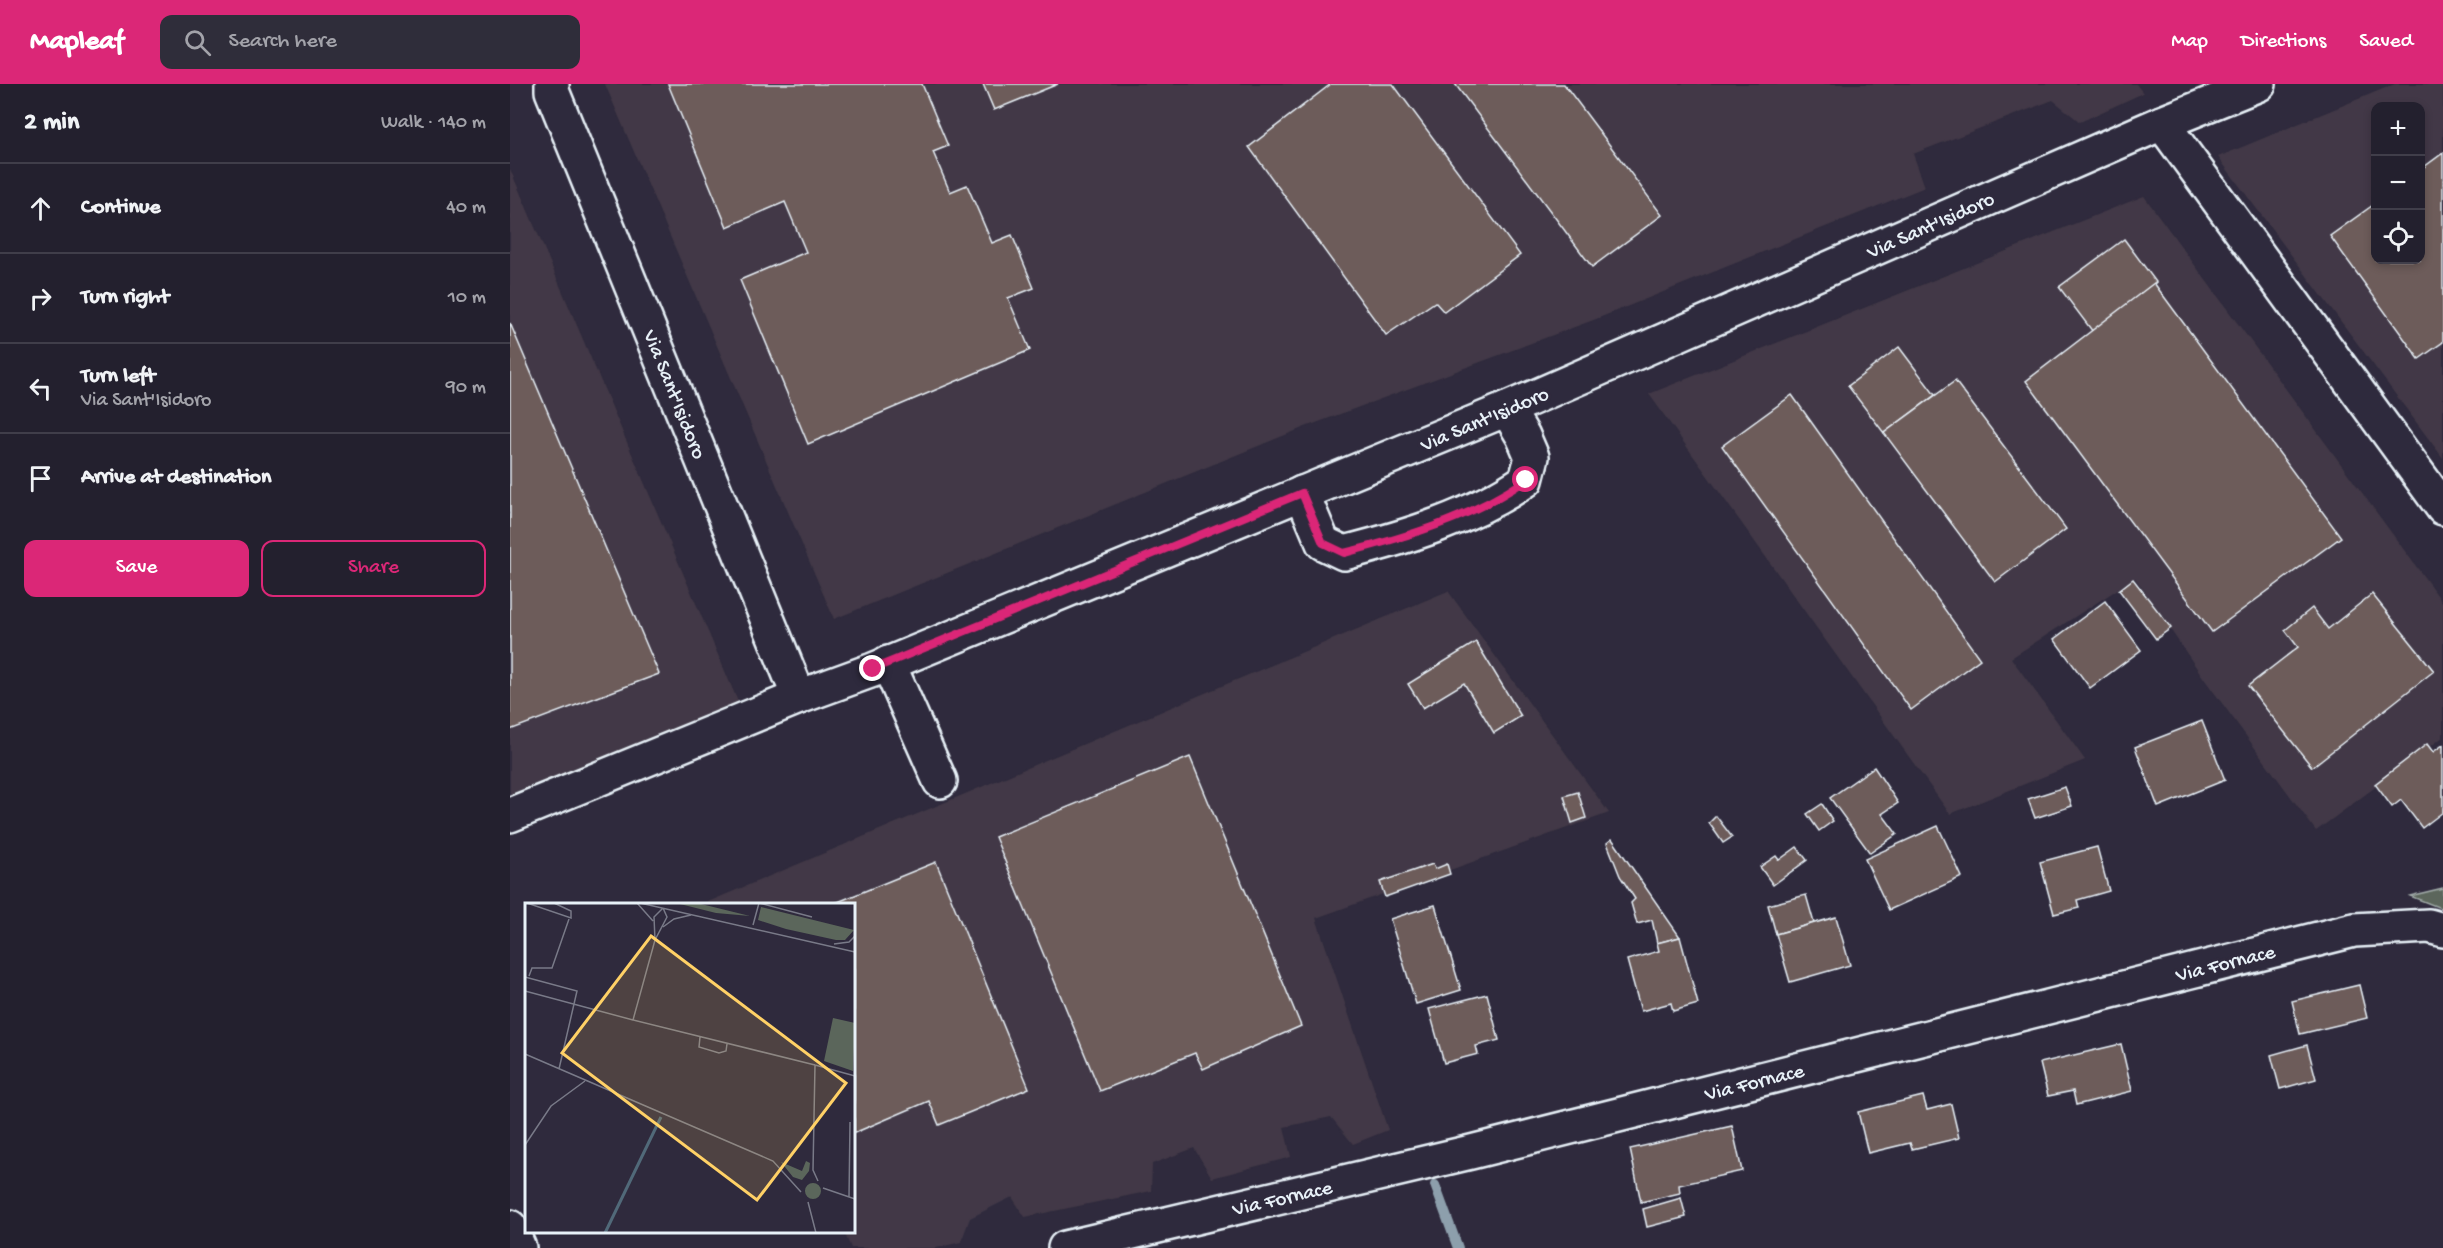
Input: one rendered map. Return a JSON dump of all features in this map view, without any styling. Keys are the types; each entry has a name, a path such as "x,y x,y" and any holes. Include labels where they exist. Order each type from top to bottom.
{"street":[{"name":"Via Sant'Isidoro","path":"510,815 1507,409 2162,123 2259,84"},
{"name":"Via Sant'Isidoro","path":"550,86 799,697"},
{"path":"2162,123 2443,508"},
{"path":"1302,493 1323,543 1344,553 1395,540 1497,500 1526,480 1532,457 1507,409"},
{"path":"888,663 940,781"},
{"name":"Via Fornace","path":"1065,1248 1482,1149 2354,930 2429,926 2443,930"},
{"path":"510,1227 519,1248"}],"shaded area":[{"path":"605,84 2136,84 2143,93 2080,122 2053,100 1913,154 1925,187 1596,319 1305,427 834,619"},
{"path":"2395,84 2443,84 2443,458 2218,157"},
{"path":"510,169 739,704 510,795"},
{"path":"2144,196 2443,603 2443,737 2316,831 2205,680 2135,578 2011,658 2085,760 1950,814 1649,394"},
{"path":"1448,591 1609,813 1316,918 1388,1130 1353,1144 1331,1117 1284,1127 1291,1157 1212,1178 1194,1148 1152,1164 1151,1191 1025,1217 1012,1197 970,1218 961,1242 936,1248 851,1248 844,1233 855,1233 855,903 708,902"}],"green space":[{"path":"2443,888 2443,909 2410,896"}],"building":[{"path":"668,84 922,84 948,146 933,152 950,192 967,185 992,243 1012,235 1034,288 1008,298 1030,350 808,444 740,280 806,252 785,202 727,227"},
{"path":"983,84 1058,84 994,110"},
{"path":"1331,84 1393,84 1520,255 1444,312 1435,302 1386,335 1249,147"},
{"path":"1455,84 1564,84 1662,215 1592,267"},
{"path":"2443,153 2443,342 2419,359 2330,236 2371,207 2371,264 2425,264 2425,166"},
{"path":"2124,239 2156,282 2093,332 2059,287"},
{"path":"2154,283 2341,537 2212,632 2026,381"},
{"path":"510,323 659,674 510,730"},
{"path":"1899,347 1935,395 1884,433 1848,386"},
{"path":"1955,381 2066,529 1995,582 1884,433"},
{"path":"1792,395 1980,659 1911,710 1722,446"},
{"path":"2133,579 2171,628 2156,639 2119,590"},
{"path":"2372,594 2434,671 2312,767 2248,686 2298,647 2285,630 2312,608 2328,629"},
{"path":"2105,601 2141,650 2090,688 2054,639"},
{"path":"1476,642 1521,716 1494,733 1464,683 1423,708 1408,684"},
{"path":"2202,721 2225,780 2158,807 2135,747"},
{"path":"2427,744 2433,752 2443,745 2443,812 2422,828 2401,800 2392,807 2375,784"},
{"path":"1190,757 1301,1026 1203,1069 1195,1053 1100,1091 995,837"},
{"path":"1874,767 1898,803 1882,814 1897,834 1870,853 1830,798"},
{"path":"2065,787 2072,806 2035,818 2028,799"},
{"path":"1578,792 1586,818 1572,823 1564,796"},
{"path":"1822,804 1833,821 1819,831 1807,814"},
{"path":"1716,816 1732,837 1723,843 1709,823"},
{"path":"1938,826 1962,877 1889,910 1865,859"},
{"path":"1612,839 1680,937 1657,943 1652,920 1637,924 1631,903 1635,899 1620,876 1607,843"},
{"path":"1797,847 1807,860 1773,885 1760,867 1776,856 1779,860"},
{"path":"2097,847 2109,891 2077,900 2079,908 2054,914 2040,862"},
{"path":"936,862 1029,1088 939,1125 929,1101 855,1133 855,903 835,903"},
{"path":"1433,864 1435,869 1447,864 1450,874 1385,897 1380,882"},
{"path":"1806,895 1814,923 1776,934 1768,905"},
{"path":"1435,905 1461,990 1416,1004 1390,919"},
{"path":"1836,917 1850,965 1790,982 1776,934"},
{"path":"1680,937 1698,1004 1673,1011 1671,1003 1641,1011 1627,960 1659,951 1657,943"},
{"path":"2359,985 2367,1018 2300,1034 2292,1001"},
{"path":"1487,994 1499,1040 1476,1046 1478,1054 1444,1063 1429,1009"},
{"path":"2121,1044 2132,1091 2076,1105 2073,1091 2048,1096 2040,1063"},
{"path":"2307,1045 2316,1079 2280,1089 2271,1055"},
{"path":"1923,1096 1927,1110 1951,1104 1959,1138 1912,1149 1910,1143 1868,1153 1858,1112"},
{"path":"1732,1126 1742,1171 1679,1185 1680,1193 1641,1202 1630,1149"},
{"path":"1681,1198 1686,1217 1647,1227 1643,1209"}],"waterway":[{"path":"1435,1185 1458,1248"}],"route":[{"path":"873,669 1302,493 1323,543 1344,553 1395,540 1497,500 1526,480"}]}
